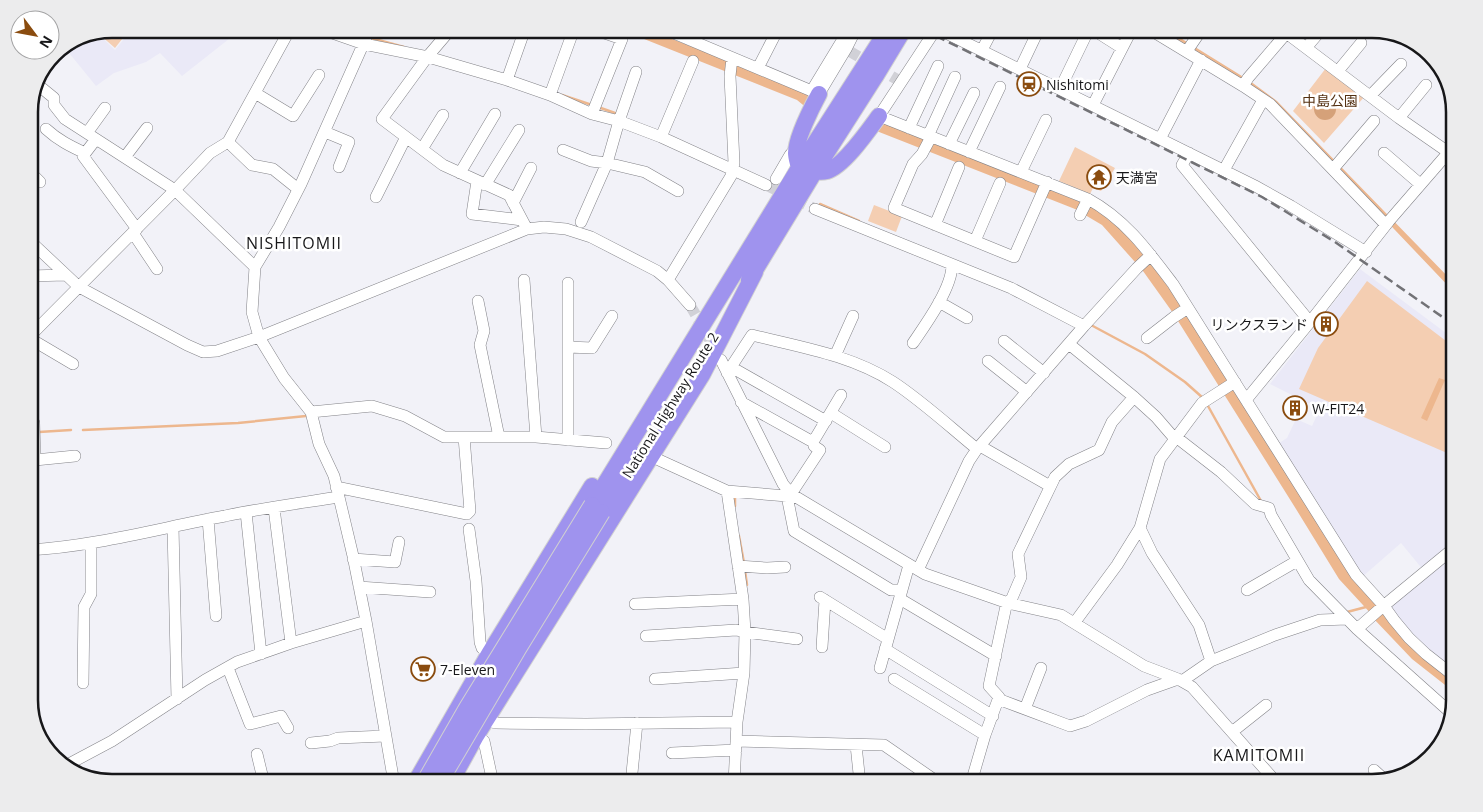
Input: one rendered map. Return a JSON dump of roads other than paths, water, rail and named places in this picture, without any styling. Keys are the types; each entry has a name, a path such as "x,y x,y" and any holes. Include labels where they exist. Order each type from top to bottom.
{"highway":[{"path":"821,133 873,38"},
{"name":"National Highway Route 2","path":"429,774 468,708 597,509 755,272 807,170 821,133 882,38"},
{"name":"National Highway Route 2","path":"443,774 518,649 708,318 807,170 875,76 898,38"},
{"path":"875,76 907,38"},
{"path":"816,92 796,154 807,170 827,171 838,164 859,143 879,116"},
{"path":"455,774 476,736 702,375 755,272"},
{"path":"419,774 489,654 622,436 687,335 708,318"},
{"path":"468,689 491,712"}],"street":[{"path":"38,328 210,153 228,142 285,38"},
{"path":"347,38 364,44 430,53 508,76 594,108 619,121 663,134 733,167 771,182 797,147"},
{"path":"366,38 298,189 279,227 255,267 252,312 259,337 284,378 310,412 319,444 334,476 335,495 353,559 377,677 382,736 394,774"},
{"path":"443,38 382,119 443,166 509,195 525,225"},
{"path":"508,76 522,38"},
{"path":"551,92 571,38"},
{"path":"594,108 622,39 620,38"},
{"path":"687,38 732,59 816,92"},
{"path":"758,68 773,38"},
{"path":"816,92 848,38"},
{"path":"816,92 848,50 850,38"},
{"path":"931,38 900,81 879,116 1100,205 1129,229 1173,284 1233,383 1246,400 1356,575 1410,638 1446,669"},
{"path":"957,38 1224,170 1291,206 1366,252"},
{"path":"982,50 988,38"},
{"path":"1020,69 1036,38"},
{"path":"1060,89 1086,38"},
{"path":"1106,38 1122,48"},
{"path":"1093,105 1127,38"},
{"path":"1168,38 1189,48 1201,60 1245,82 1335,166 1389,221"},
{"path":"1189,48 1196,38"},
{"path":"1245,82 1280,38"},
{"path":"1295,38 1399,118 1445,145"},
{"path":"1306,48 1314,38"},
{"path":"1338,72 1361,43"},
{"path":"668,280 731,176 733,167 730,73 732,59"},
{"path":"1160,139 1201,60"},
{"path":"663,134 693,62"},
{"path":"1370,96 1400,64"},
{"path":"909,128 938,66"},
{"path":"581,222 607,164 636,72"},
{"path":"255,93 293,116 319,75"},
{"path":"954,77 924,151 913,164 894,208 1014,257 1046,184"},
{"path":"1399,118 1426,85"},
{"path":"969,152 1000,87"},
{"path":"42,88 54,98 54,106 65,119 175,190 255,267"},
{"path":"949,144 974,92"},
{"path":"1224,170 1263,100"},
{"path":"105,108 83,156 135,231 157,269"},
{"path":"460,173 495,114"},
{"path":"422,150 443,115"},
{"path":"1021,172 1046,120"},
{"path":"1335,166 1374,121"},
{"path":"46,128 56,138 85,153"},
{"path":"125,157 147,128"},
{"path":"519,130 481,183 472,214 525,225 566,229 591,237 657,271 668,280 690,305"},
{"path":"325,132 348,142 339,167"},
{"path":"376,197 406,137"},
{"path":"228,142 252,166 273,169 298,189"},
{"path":"563,150 591,161 645,172 678,191"},
{"path":"1189,152 1182,165 1310,322"},
{"path":"1384,153 1420,184"},
{"path":"1246,400 1389,221 1445,156"},
{"path":"934,225 959,167"},
{"path":"513,203 531,168"},
{"path":"975,241 1000,183"},
{"path":"1080,214 1087,201"},
{"path":"815,209 1011,288 1084,326"},
{"path":"38,249 79,287 202,352 217,351 259,337 525,225"},
{"path":"880,668 901,594 968,461 1084,326 1150,257"},
{"path":"913,344 939,302 952,275 952,265"},
{"path":"38,276 66,275"},
{"path":"524,280 536,438"},
{"path":"568,284 568,440"},
{"path":"478,301 484,331 480,346 499,437"},
{"path":"939,302 967,318"},
{"path":"1147,338 1187,309"},
{"path":"568,347 592,348 612,316"},
{"path":"835,356 853,316"},
{"path":"729,370 752,335 835,356 894,382 979,448 1050,486"},
{"path":"1004,341 1044,373"},
{"path":"38,343 73,364"},
{"path":"1069,344 1134,397 1175,438 1221,472 1255,504 1269,508 1271,515 1309,580 1357,629 1445,707"},
{"path":"721,360 729,370 742,402 789,495 794,531 891,590 901,594 996,656"},
{"path":"988,361 1027,392"},
{"path":"729,370 828,417 885,447"},
{"path":"1075,622 1117,565 1140,528 1160,459 1202,403 1233,383"},
{"path":"742,402 813,442 841,395"},
{"path":"974,774 999,697 989,686 1006,606 1021,577 1018,554 1050,486 1060,470 1099,450 1112,422 1134,397"},
{"path":"310,412 372,406 404,416 444,437 464,441 499,437 606,443"},
{"path":"38,549 91,543 335,495 467,514 470,511 464,441"},
{"path":"789,495 820,450 814,446"},
{"path":"38,460 75,456"},
{"path":"659,460 727,491 789,495 913,568 943,582 1008,603 1061,615 1075,622 1144,666 1180,680 1192,687 1269,774"},
{"path":"727,491 749,633 737,722 739,743 735,774"},
{"path":"274,508 291,643"},
{"path":"246,512 261,654"},
{"path":"208,519 216,616"},
{"path":"173,526 177,699"},
{"path":"470,528 480,642 482,648 489,654"},
{"path":"1140,528 1152,552 1199,625 1211,661"},
{"path":"353,559 395,562 399,542"},
{"path":"83,683 84,607 91,594 91,543"},
{"path":"1357,629 1446,555"},
{"path":"1247,590 1297,561"},
{"path":"739,566 781,571"},
{"path":"359,587 430,592"},
{"path":"822,647 822,598 886,644 993,716"},
{"path":"635,604 743,599"},
{"path":"998,699 1070,726 1147,690 1180,680 1211,661 1247,645 1320,620 1347,618"},
{"path":"71,763 112,741 238,662 291,643 366,620"},
{"path":"646,636 736,630 797,639"},
{"path":"228,668 250,724 281,716 288,728"},
{"path":"1025,709 1041,668"},
{"path":"655,679 744,673"},
{"path":"894,679 985,735"},
{"path":"1232,732 1266,705"},
{"path":"491,712 495,723 737,722"},
{"path":"632,774 637,723"},
{"path":"311,743 330,742 338,738 382,736"},
{"path":"476,736 484,741 491,774"},
{"path":"672,753 739,743 884,745 926,774"},
{"path":"856,745 859,774"},
{"path":"257,754 262,774"},
{"path":"1374,770 1378,774"}],"waterway":[{"path":"371,38 404,47"},
{"path":"562,95 592,105"},
{"path":"598,107 615,113"},
{"path":"820,204 859,221"},
{"path":"1091,325 1145,354 1185,382 1203,398"},
{"path":"1208,406 1261,501"},
{"path":"83,430 238,423 306,416"},
{"path":"39,432 71,430"},
{"path":"735,497 735,506"},
{"path":"739,536 744,563"},
{"path":"745,571 747,585"},
{"path":"1347,612 1366,607"}],"tunnel":[{"path":"849,51 898,80"},
{"path":"766,185 815,209"},
{"path":"690,305 718,354"}],"railway":[{"path":"940,38 1262,197 1335,242 1445,319"}],"place":[{"name":"Nishitomi","path":"1029,84"},
{"name":"天満宮","path":"1099,177"},
{"name":"リンクスランド","path":"1326,324"},
{"name":"W-FIT24","path":"1295,408"},
{"name":"7-Eleven","path":"423,669"}],"district":[{"name":"NISHITOMII","path":"294,243"},
{"name":"KAMITOMII","path":"1259,755"}],"park label":[{"name":"中島公園","path":"1330,100"}]}
